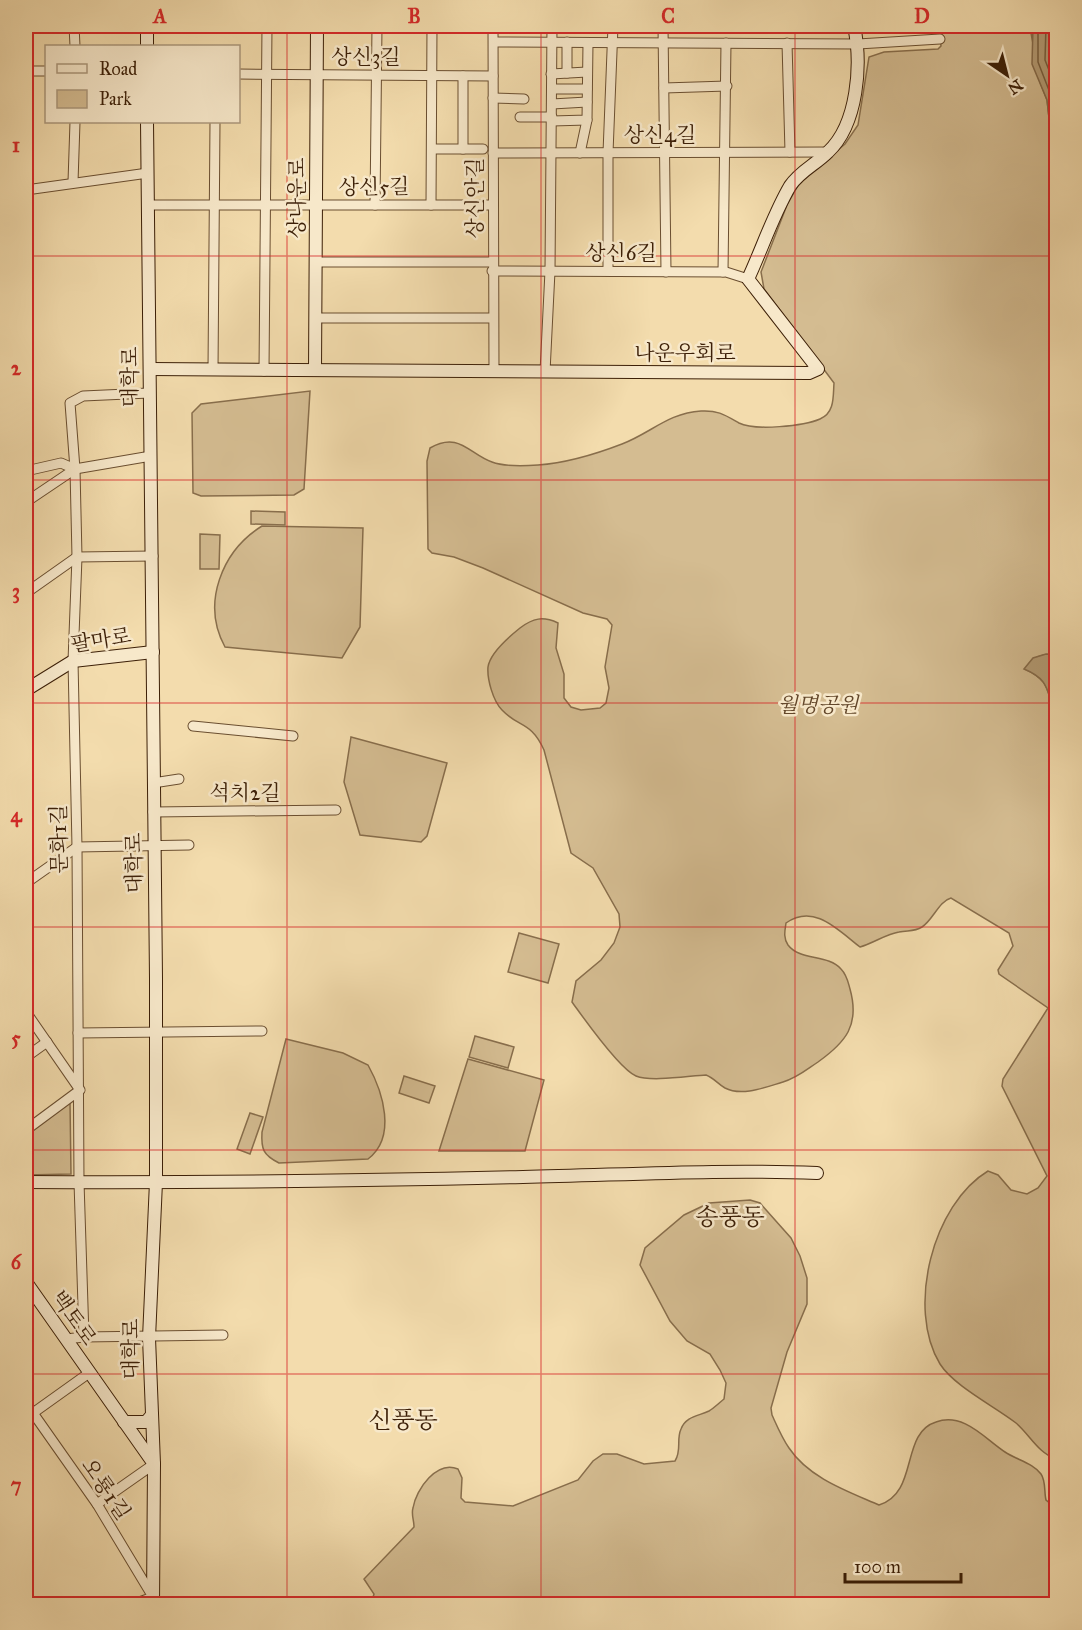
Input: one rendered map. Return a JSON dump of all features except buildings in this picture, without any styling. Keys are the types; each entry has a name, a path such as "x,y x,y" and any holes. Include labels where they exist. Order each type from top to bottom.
{"street":[{"path":"74,26 75,45"},
{"path":"147,26 147,45"},
{"path":"264,371 268,205 267,26"},
{"name":"상나운로","path":"315,370 317,26"},
{"path":"375,205 377,26"},
{"path":"431,205 432,26"},
{"name":"상신안길","path":"493,26 492,318 494,371"},
{"path":"545,372 550,271 552,26"},
{"path":"608,272 608,153 613,26"},
{"path":"663,26 666,272"},
{"path":"748,279 790,187 802,171 828,152 846,128 853,98 858,44 854,26"},
{"path":"494,42 858,44 940,39"},
{"path":"567,42 567,73"},
{"path":"580,153 587,120 588,43"},
{"path":"723,272 726,43"},
{"path":"787,43 790,152"},
{"path":"26,71 45,71"},
{"path":"551,74 587,72"},
{"name":"상신3길","path":"240,74 493,76"},
{"path":"463,76 463,149"},
{"path":"664,88 727,86"},
{"path":"552,89 587,89"},
{"path":"493,98 524,99"},
{"path":"552,104 587,102"},
{"path":"520,117 587,120"},
{"path":"74,182 75,123"},
{"name":"대학로","path":"147,123 156,1032 156,1182 149,1338 154,1464 153,1601"},
{"path":"213,370 215,123"},
{"path":"432,149 483,149"},
{"name":"상신4길","path":"493,153 828,152"},
{"path":"26,190 148,173"},
{"name":"상신5길","path":"147,205 493,205"},
{"name":"상신6길","path":"316,262 550,271 723,272 748,279"},
{"name":"나운우회로","path":"150,369 809,373 818,369 748,279"},
{"path":"316,318 492,318"},
{"name":"문화1길","path":"84,1337 79,1182 80,1090 73,661 77,557 75,469 70,403 83,396 149,393"},
{"path":"26,502 75,469 151,456"},
{"path":"26,471 61,463 75,469"},
{"path":"26,593 77,557 153,556"},
{"name":"팔마로","path":"26,690 73,661 153,652"},
{"path":"193,726 293,736"},
{"path":"153,783 179,779"},
{"name":"석치2길","path":"153,812 336,810"},
{"path":"26,883 77,847 189,845"},
{"path":"26,1012 80,1090 26,1130"},
{"path":"78,1033 262,1032"},
{"path":"26,1057 47,1042"},
{"path":"26,1182 636,1175 730,1170 818,1173"},
{"name":"백토로","path":"26,1282 154,1464"},
{"path":"66,1339 224,1335"},
{"path":"29,1416 89,1373"},
{"name":"오룡1길","path":"26,1403 29,1416 97,1503 153,1601"},
{"path":"124,1422 146,1422 152,1415"},
{"path":"97,1503 154,1464"},
{"path":"134,1605 153,1601"}],"green space":[{"name":"월명공원","path":"939,26 1033,26 1031,33 1040,82 1047,100 1056,181 1056,655 1046,654 1038,657 1025,669 1044,683 1056,714 1056,1459 1044,1453 1016,1423 964,1388 946,1372 930,1341 925,1315 926,1287 931,1259 940,1232 953,1207 969,1186 988,1171 998,1175 1011,1190 1027,1194 1038,1188 1047,1176 1002,1086 1003,1079 1048,1008 999,974 998,970 1013,946 1009,933 951,898 943,903 922,927 894,933 860,947 825,921 816,917 796,918 786,923 785,937 788,945 800,953 835,964 843,971 848,981 853,1002 852,1023 843,1040 836,1047 793,1078 746,1091 732,1091 706,1075 651,1079 636,1076 620,1064 572,1002 576,981 601,960 614,943 620,927 619,914 593,868 571,853 544,750 529,729 508,716 499,706 491,690 488,672 496,651 506,640 529,622 548,619 558,623 556,648 564,674 564,698 571,707 581,710 600,708 606,703 609,688 605,667 612,625 607,619 583,613 483,568 454,557 432,553 428,549 427,461 430,448 440,443 456,443 497,464 538,465 570,460 612,448 632,440 669,419 689,413 712,411 746,425 780,427 813,422 828,413 832,404 834,383 764,289 761,272 787,205 800,182 845,144 858,125 869,57 884,52 938,49 941,46"},
{"path":"310,391 304,489 294,495 201,496 193,493 192,413 201,404"},
{"path":"251,511 285,512 285,525 251,524"},
{"path":"262,526 363,528 360,627 342,658 225,647 218,630 215,613 220,579 236,549"},
{"path":"200,534 220,535 219,569 200,569"},
{"path":"351,737 447,763 427,836 421,842 360,835 344,782"},
{"path":"519,933 559,944 548,983 508,972"},
{"path":"475,1036 514,1047 508,1068 469,1057"},
{"path":"286,1039 343,1053 368,1065 382,1101 385,1127 377,1150 368,1159 279,1163 266,1154 262,1143 262,1132"},
{"path":"468,1059 544,1080 525,1151 439,1151"},
{"path":"404,1076 435,1086 429,1103 399,1093"},
{"path":"70,1102 71,1174 26,1175 26,1134"},
{"path":"250,1113 263,1117 250,1154 237,1149"},
{"path":"750,1200 760,1203 791,1238 807,1278 807,1304 787,1352 771,1408 772,1415 789,1448 807,1468 818,1476 879,1505 900,1489 913,1450 925,1428 946,1420 974,1428 1005,1452 1034,1467 1043,1477 1046,1500 1056,1508 1056,1604 371,1604 374,1594 364,1579 414,1527 412,1510 415,1500 423,1485 435,1472 450,1467 458,1469 462,1478 461,1498 465,1502 513,1506 578,1480 593,1461 603,1454 617,1454 644,1464 675,1461 683,1425 689,1419 709,1411 724,1399 726,1383 710,1354 687,1341 670,1321 640,1265 645,1248 684,1215 709,1203"}],"water":[{"path":"1033,26 1056,26 1056,181 1047,100 1032,64"},
{"path":"1046,654 1056,655 1056,714 1043,682 1024,669 1033,658"}],"district":[{"name":"송풍동","path":"730,1217"},
{"name":"신풍동","path":"403,1420"}]}
